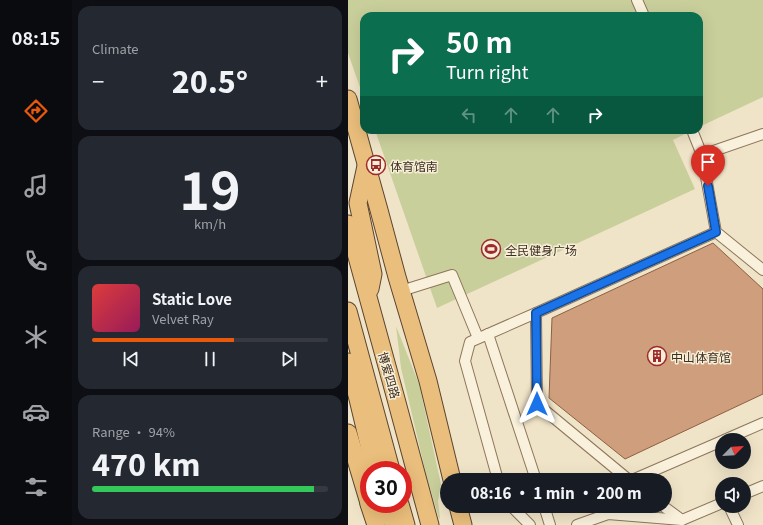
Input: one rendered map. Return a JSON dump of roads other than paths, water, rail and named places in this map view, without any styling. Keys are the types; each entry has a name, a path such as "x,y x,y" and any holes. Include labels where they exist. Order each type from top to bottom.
{"highway":[{"path":"348,99 401,291 428,380 450,473"},
{"path":"366,163 358,203 373,274 368,299"},
{"name":"博爱四路","path":"348,224 430,525"},
{"name":"博爱四路","path":"348,311 389,461"},
{"path":"348,362 373,461"},
{"path":"348,433 360,473"},
{"path":"372,513 376,525"},
{"path":"389,513 394,525"},
{"path":"403,513 406,525"},
{"path":"460,513 463,525"}],"street":[{"path":"637,0 642,12"},
{"path":"694,134 702,155 716,232 763,270"},
{"path":"702,155 763,134"},
{"path":"496,473 465,361 470,342 716,232"},
{"path":"401,291 452,275 478,338"},
{"path":"536,313 537,404 621,473"},
{"path":"488,334 534,473"},
{"path":"739,433 763,423"},
{"path":"646,473 715,443"},
{"path":"751,491 763,486"},
{"path":"577,525 608,514 682,520 715,506"},
{"path":"518,513 530,525"},
{"path":"546,513 550,525"},
{"path":"672,513 682,520"},
{"path":"732,513 738,525"}],"place":[{"name":"体育馆南","path":"376,165"},
{"name":"全民健身广场","path":"491,249"},
{"name":"中山体育馆","path":"657,356"}]}
